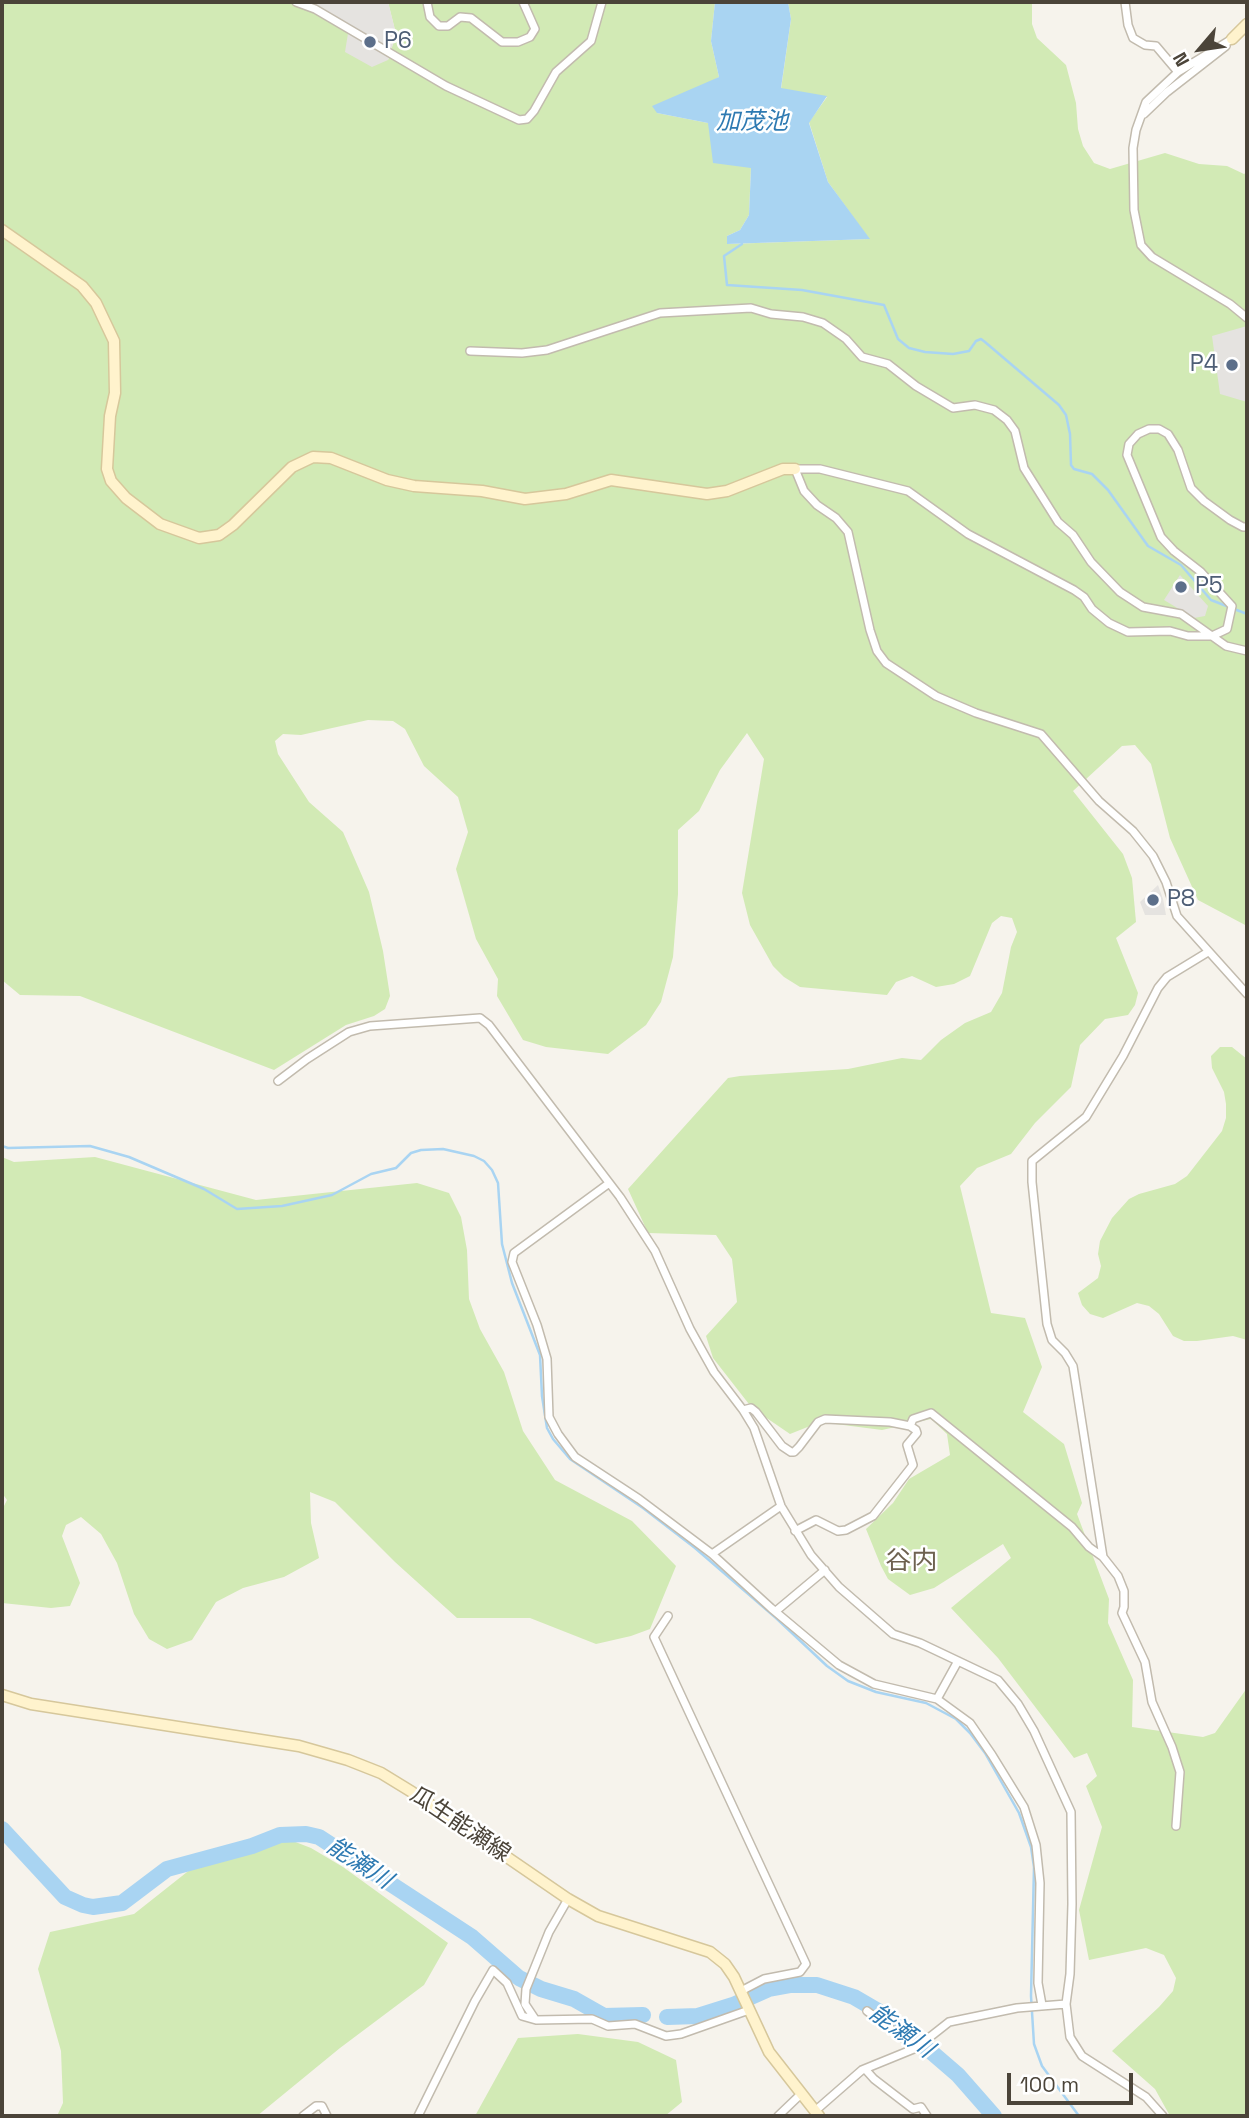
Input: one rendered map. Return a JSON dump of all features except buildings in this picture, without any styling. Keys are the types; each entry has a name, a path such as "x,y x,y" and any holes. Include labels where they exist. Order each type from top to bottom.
{"street":[{"path":"296,2 315,9 446,86 519,120 527,118 534,111 556,72 591,41 602,2"},
{"path":"427,2 430,17 439,26 448,26 460,17 471,18 502,42 518,42 530,37 535,29 523,2"},
{"path":"1125,2 1133,38 1144,45 1156,46 1178,72"},
{"path":"1140,116 1219,52 1247,24"},
{"path":"1232,39 1178,72 1146,102 1133,148 1132,177 1134,210 1141,245 1163,265 1230,304 1247,317"},
{"path":"2,230 82,286 96,303 114,341 115,393 110,416 107,469 111,481 126,498 160,524 199,538 219,535 233,525 292,467 313,457 331,458 387,480 414,486 482,491 526,499 566,494 611,480 707,494 727,491 783,469 820,469 908,491 968,534 1074,590 1109,623 1128,632 1170,631 1188,636 1212,636 1227,629 1232,606 1201,572 1161,537 1127,455 1129,444 1138,434 1149,429 1159,429 1168,434 1178,450 1191,488 1230,520 1247,527"},
{"path":"470,351 522,354 547,350 660,313 751,308 823,323 846,339 862,358 888,364 916,386 953,408 975,405 994,410 1007,419 1015,431 1024,468 1058,522 1073,535 1091,562 1120,592 1143,607 1181,614 1226,646 1247,651"},
{"path":"795,469 804,491 817,505 836,518 848,533 870,630 877,651 886,663 936,696 976,713 1041,734 1076,771 1099,801 1133,831 1153,856 1166,881 1177,916 1247,994"},
{"path":"1103,1557 1073,1366 1052,1340 1047,1324 1032,1161 1086,1117 1123,1056 1158,988 1167,977 1208,951"},
{"path":"278,1081 349,1032 370,1026 480,1018 489,1025 620,1197 654,1251 690,1329 714,1372 754,1428 781,1506 811,1555 839,1587 893,1634 920,1643 998,1681 1018,1704 1048,1758 1071,1812 1072,1904 1070,1974 1066,2004 1070,2037 1082,2056 1146,2097 1163,2116"},
{"path":"608,1184 514,1253 512,1262 537,1325 547,1359 550,1417 558,1434 575,1457 639,1499 712,1554 839,1665 874,1684 937,1699 970,1723 1024,1807 1036,1845 1040,1883 1040,2005"},
{"path":"743,1410 751,1408 756,1412 782,1446 791,1452 799,1447 818,1422 825,1419 890,1422 910,1426 918,1433 906,1445 913,1465 873,1516 846,1530 838,1531 816,1520 795,1531"},
{"path":"910,1426 913,1419 931,1413 1072,1527 1118,1576 1124,1591 1122,1613 1145,1662 1152,1702 1180,1772 1176,1826"},
{"path":"712,1554 781,1506"},
{"path":"776,1611 825,1570"},
{"path":"668,1616 654,1637 806,1964 800,1972 764,1979 741,1991"},
{"path":"937,1699 958,1661"},
{"name":"瓜生能瀬線","path":"2,1695 31,1704 299,1746 381,1773 568,1899 598,1916 710,1952 725,1964 741,1991 769,2052 817,2114"},
{"path":"536,2020 525,2004 526,1989 549,1932 568,1899"},
{"path":"418,2116 493,1970 507,1983 522,2016 536,2020 592,2020 608,2026 635,2024 666,2036 681,2034 750,2010"},
{"path":"817,2114 865,2069 916,2048 949,2022 1017,2008 1066,2004"},
{"path":"867,2011 916,2048"},
{"path":"865,2069 913,2109 921,2107 927,2116"},
{"path":"778,2116 801,2094"},
{"path":"303,2116 316,2106 322,2106 327,2116"}],"green space":[{"path":"2,2 299,2 317,8 388,60 396,34 388,2 715,2 711,41 719,77 657,113 708,123 751,167 749,215 740,230 727,236 728,244 869,239 828,182 809,122 827,97 781,89 791,19 788,2 1032,2 1032,24 1037,38 1066,65 1076,103 1078,129 1083,146 1094,163 1110,169 1165,153 1199,164 1227,166 1244,174 1247,172 1247,926 1198,900 1170,838 1151,764 1135,745 1122,746 1073,791 1123,854 1132,878 1136,922 1116,938 1138,993 1135,1005 1128,1015 1105,1019 1080,1045 1071,1087 1035,1123 1011,1154 977,1168 960,1186 991,1313 1025,1318 1042,1367 1023,1412 1064,1444 1082,1503 1077,1514 1109,1599 1108,1623 1133,1680 1132,1727 1203,1737 1215,1733 1247,1688 1247,2116 1170,2116 1155,2089 1112,2051 1159,2007 1173,1991 1176,1978 1164,1955 1146,1948 1089,1960 1079,1910 1102,1827 1086,1786 1097,1776 1087,1753 1074,1758 998,1658 951,1608 1011,1558 1003,1544 934,1588 910,1595 888,1579 881,1566 866,1529 893,1503 909,1479 950,1455 947,1434 931,1419 882,1430 820,1422 790,1434 752,1408 713,1358 706,1336 737,1302 732,1259 716,1235 648,1233 628,1189 728,1078 848,1069 902,1058 921,1060 941,1040 965,1023 991,1012 1002,993 1011,947 1017,932 1012,918 1001,916 992,923 970,976 954,984 936,987 912,976 896,982 887,995 800,987 784,977 773,966 750,925 742,893 764,759 747,733 720,770 699,811 678,830 678,894 673,957 661,1002 646,1025 608,1054 546,1047 523,1040 497,996 498,979 476,939 456,869 468,832 458,797 424,766 405,729 393,721 368,720 301,735 283,734 275,741 278,754 309,802 343,832 369,892 390,996 385,1009 374,1016 346,1025 274,1070 80,996 20,995 2,980"},
{"path":"1220,1047 1232,1047 1247,1059 1247,1340 1233,1336 1184,1341 1173,1336 1159,1314 1149,1306 1137,1303 1103,1318 1090,1314 1082,1305 1078,1293 1098,1278 1101,1266 1098,1254 1100,1241 1112,1218 1129,1199 1175,1184 1187,1176 1222,1131 1226,1104 1224,1092 1212,1068 1211,1056"},
{"path":"2,1157 14,1162 95,1157 256,1200 417,1183 449,1193 461,1217 467,1250 469,1299 480,1329 504,1372 523,1431 555,1480 632,1521 676,1566 650,1629 596,1644 530,1618 457,1618 395,1562 335,1502 310,1492 311,1523 319,1558 284,1577 243,1588 216,1602 192,1640 167,1649 149,1639 134,1614 117,1563 101,1534 81,1517 66,1525 62,1536 80,1583 70,1606 51,1608 2,1603 2,1510 7,1500 2,1493"},
{"path":"285,1838 311,1848 343,1867 448,1943 424,1985 340,2048 257,2116 57,2116 63,2103 61,2051 38,1969 50,1932 134,1914 206,1857"},
{"path":"578,2034 638,2042 676,2060 682,2102 665,2116 475,2116 518,2038"}],"shaded area":[{"name":"P6","path":"299,2 388,2 396,34 388,60 372,67 345,52 349,27"},
{"name":"P4","path":"1247,326 1247,402 1220,394 1212,336"},
{"name":"P5","path":"1180,575 1208,606 1205,616 1194,618 1164,600"},
{"name":"P8","path":"1158,885 1166,915 1145,915 1140,902"}],"water":[{"name":"加茂池","path":"715,2 788,2 791,19 781,88 827,96 809,123 828,182 870,239 727,244 727,236 740,230 749,215 751,168 713,163 708,123 657,113 652,106 719,77 711,41"}],"waterway":[{"path":"742,244 724,256 727,285 802,290 884,305 898,339 909,348 925,352 953,354 969,351 976,341 981,339 1059,405 1066,415 1070,434 1071,465 1074,469 1092,474 1108,490 1148,546 1181,565 1211,600 1247,614"},
{"path":"2,1146 90,1146 129,1157 204,1189 237,1209 282,1206 332,1195 371,1174 396,1168 411,1153 421,1150 443,1149 484,1161 498,1183 502,1244 512,1283 540,1355 542,1396 547,1428 553,1439 570,1459 643,1508 695,1548 827,1666 848,1681 876,1692 926,1703 956,1719 985,1753 1019,1813 1031,1847 1034,1867 1031,1996 1034,2044 1042,2066 1079,2116"},
{"name":"能瀬川","path":"2,1829 65,1897 93,1907 122,1903 167,1869 252,1846 280,1835 306,1834 319,1837 472,1937 519,1978 541,1989 574,1999 604,2016 643,2015"},
{"name":"能瀬川","path":"667,2017 698,2016 733,2005 769,1989 791,1985 817,1985 854,1997 878,2011 958,2075 994,2116"}],"place":[{"name":"P6","path":"370,42"},
{"name":"P4","path":"1232,365"},
{"name":"P5","path":"1181,587"},
{"name":"P8","path":"1153,900"}],"district":[{"name":"谷内","path":"911,1562"}]}
